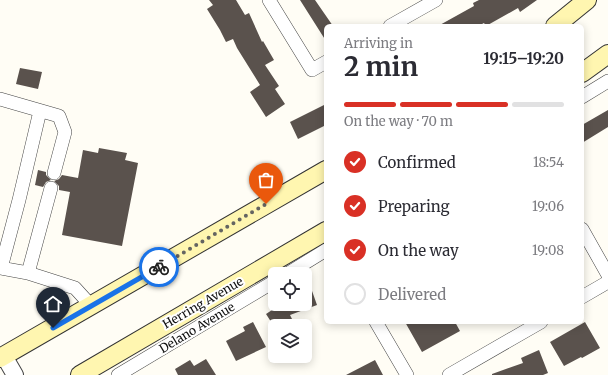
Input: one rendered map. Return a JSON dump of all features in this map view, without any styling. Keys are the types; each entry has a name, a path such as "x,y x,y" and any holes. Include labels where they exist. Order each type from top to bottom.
{"main road":[{"path":"557,24 587,0"},
{"path":"584,72 608,54"},
{"path":"1,355 89,307 324,171"},
{"name":"Herring Avenue","path":"80,375 324,232"}],"street":[{"path":"269,0 312,70 324,63"},
{"path":"394,24 436,0"},
{"path":"584,96 608,81"},
{"path":"0,100 7,100 59,116 65,132 54,173"},
{"path":"40,111 19,200 0,268 28,274 75,288 85,299 89,307"},
{"path":"28,274 51,188"},
{"path":"584,232 608,275"},
{"path":"298,267 324,251"},
{"path":"584,296 608,282"},
{"name":"Delano Avenue","path":"118,375 268,285"},
{"path":"377,324 407,375"},
{"path":"449,375 538,324"},
{"path":"1,355 14,375"}],"building":[{"path":"209,0 236,0 245,15 249,13 262,42 263,41 274,60 265,65 279,86 275,89 285,104 266,117 250,92 260,85 233,39 226,42 207,9 213,5"},
{"path":"300,0 315,0 332,24 324,24 324,38"},
{"path":"479,0 537,0 520,12 518,8 490,24 442,24 474,6 473,3"},
{"path":"20,68 42,72 38,89 16,84"},
{"path":"324,105 324,126 298,139 290,122"},
{"path":"608,110 608,127 584,142 584,124"},
{"path":"99,148 127,153 125,160 138,163 122,246 62,235 70,192 59,190 59,186 54,181 59,179 62,175 78,178 83,150 98,153"},
{"path":"38,170 46,172 46,175 51,180 46,182 43,187 35,185"},
{"path":"312,291 317,305 312,307"},
{"path":"270,311 301,311 290,315 292,319 269,319 266,314"},
{"path":"253,322 266,347 236,361 226,341 245,331 243,327"},
{"path":"584,323 600,348 564,366 550,342 584,324"},
{"path":"406,324 456,324 460,331 422,352"},
{"path":"539,350 548,373 543,375 492,375 523,363 521,358"},
{"path":"206,359 216,375 178,375 175,369 190,360 194,366"},
{"path":"375,360 383,375 346,375"}],"way so far":[{"path":"159,267 266,204"}],"route":[{"path":"53,328 159,267"}]}
